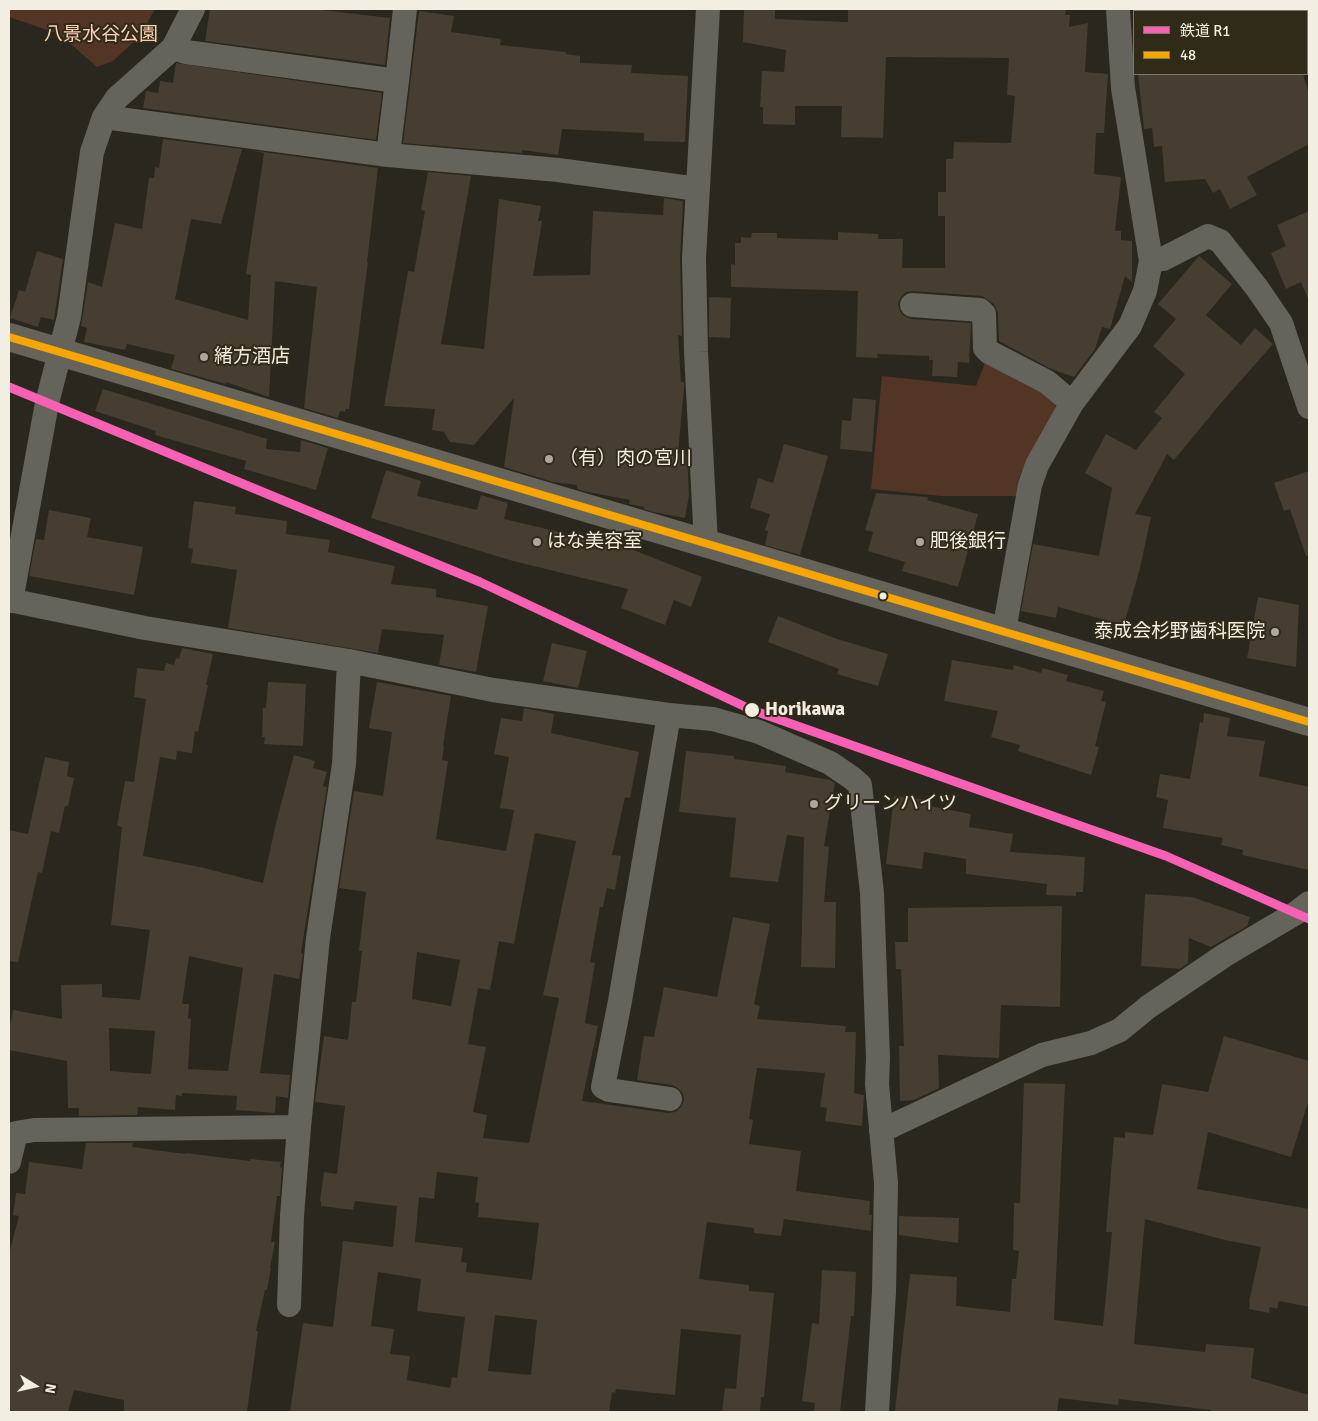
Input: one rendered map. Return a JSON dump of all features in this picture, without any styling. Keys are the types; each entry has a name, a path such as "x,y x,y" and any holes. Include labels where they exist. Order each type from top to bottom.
{"main road":[{"path":"9,337 1309,722"}],"street":[{"path":"193,9 173,48 117,98 104,117 92,152 69,317 47,403 10,600 145,628 349,661 493,690 668,715 713,719 759,732 830,763 860,785 872,894 878,1058 877,1084 886,1183 884,1292 878,1412"},
{"path":"388,155 405,9"},
{"path":"706,544 696,352 694,258 708,9"},
{"path":"1004,631 1030,485 1037,465 1072,402 1130,326 1145,291 1151,261 1123,88 1118,9"},
{"path":"173,48 186,52 397,81"},
{"path":"104,117 388,155 558,170 698,188"},
{"path":"1151,261 1163,258 1208,236 1220,240 1257,288 1280,323 1309,407"},
{"path":"912,305 980,310 984,314 985,348 989,352 1046,382 1072,402"},
{"path":"289,1305 292,1216 299,1127 318,938 344,764 349,661"},
{"path":"668,715 620,1001 603,1087 609,1090 670,1099"},
{"path":"881,1131 1042,1055 1091,1043 1120,1030 1148,1007 1225,955 1296,913 1309,903"},
{"path":"9,1162 16,1133 34,1130 299,1127"}],"green space":[{"name":"八景水谷公園","path":"9,9 155,9 140,36 113,61 97,67 59,34 9,17"},
{"path":"985,363 1053,398 1057,411 1029,456 1019,478 1017,496 941,496 871,489 882,376 976,386"}],"building":[{"path":"210,9 313,9 390,18 385,65 205,41"},
{"path":"744,9 775,9 775,19 848,22 848,9 1066,9 1065,15 1070,15 1069,27 1088,23 1085,72 1108,74 1104,133 1096,133 1094,174 1121,177 1115,231 1121,231 1121,240 1132,241 1132,282 1125,276 1110,329 1102,327 1095,349 1074,377 1051,369 999,341 998,313 994,304 982,296 913,291 906,292 898,304 904,316 911,319 971,323 969,363 958,362 957,377 932,376 933,360 929,360 929,356 877,354 878,358 856,357 858,291 731,287 731,264 735,265 735,243 741,243 741,237 751,238 752,233 777,233 777,238 838,240 838,232 878,234 878,239 903,239 902,268 945,268 945,216 938,216 938,192 946,192 946,159 953,159 954,142 1011,143 1015,96 1007,95 1009,58 886,57 883,138 841,137 842,106 795,106 795,125 763,124 763,107 760,107 762,71 784,72 786,50 743,42"},
{"path":"419,11 454,16 451,32 501,39 500,45 566,52 566,54 580,56 580,63 632,65 631,73 688,76 685,142 644,141 644,133 562,129 558,155 522,150 522,153 403,143"},
{"path":"176,63 382,93 376,140 143,108 146,91 158,93 160,81 173,83"},
{"path":"1138,75 1303,75 1309,94 1309,144 1247,177 1257,195 1230,209 1220,189 1213,193 1205,179 1165,182 1162,146 1154,147 1152,128 1144,129"},
{"path":"163,139 242,149 221,224 191,219 175,299 248,320 251,275 246,274 264,153 250,150 378,168 349,409 346,409 345,412 340,411 338,418 304,408 317,287 275,281 269,397 226,382 226,384 171,369 175,355 127,344 125,350 84,342 87,328 81,326 88,282 102,287 115,223 142,229 149,178 154,178 155,167 159,168"},
{"path":"428,172 471,176 441,344 484,349 499,199 541,206 538,221 542,221 533,276 590,275 593,211 663,215 664,198 683,201 680,258 682,336 678,335 681,382 684,382 684,389 678,453 687,455 689,495 685,518 653,512 644,509 644,507 629,504 630,500 583,491 577,489 577,485 553,482 504,467 514,398 474,445 450,442 444,432 432,430 435,409 384,406 408,271 414,272 425,211 421,210"},
{"path":"1309,211 1309,301 1301,282 1286,289 1271,253 1286,246 1277,225"},
{"path":"37,251 63,259 54,320 41,317 38,327 10,318 19,290 25,292"},
{"path":"1199,256 1232,284 1206,315 1241,345 1255,328 1273,344 1174,460 1167,454 1135,514 1151,517 1140,568 1124,625 1058,607 1056,618 1021,611 1033,544 1099,556 1112,488 1085,473 1106,434 1136,450 1162,418 1154,412 1185,374 1153,346 1176,319 1158,304"},
{"path":"709,297 731,298 730,338 709,337"},
{"path":"103,389 267,439 266,449 300,452 301,440 328,448 316,490 244,469 246,461 155,435 156,431 95,411"},
{"path":"853,398 876,400 872,452 840,449 842,420 851,421"},
{"path":"784,444 828,456 800,555 765,545 768,531 765,530 770,514 750,508 758,478 773,483"},
{"path":"386,470 421,481 417,496 477,510 481,495 508,503 504,519 631,549 702,577 691,607 674,600 665,625 621,608 628,589 513,561 371,518"},
{"path":"1309,471 1309,555 1306,556 1290,509 1284,511 1274,483"},
{"name":"肥後銀行","path":"876,493 928,497 927,500 978,514 958,587 902,571 905,562 868,551 873,532 865,530"},
{"path":"194,501 236,507 235,514 287,521 286,534 330,540 328,552 395,566 391,584 436,589 436,597 488,606 476,672 439,665 444,635 382,629 378,653 228,628 237,570 191,563 193,549 188,548"},
{"path":"49,510 91,518 87,537 143,547 134,595 29,576 36,539 44,540"},
{"name":"泰成会杉野歯科医院","path":"1258,597 1299,605 1296,667 1247,658"},
{"path":"778,616 837,639 888,654 878,686 837,674 839,669 768,642"},
{"path":"552,643 587,651 578,688 543,681"},
{"path":"182,648 213,654 198,732 195,731 192,753 177,751 176,760 160,757 143,856 200,867 263,883 294,755 315,761 313,768 327,772 323,786 327,787 301,953 303,954 299,979 274,974 260,1073 290,1075 288,1098 276,1096 275,1113 236,1110 237,1096 182,1093 182,1096 176,1095 175,1110 138,1107 137,1115 79,1116 79,1108 68,1108 67,1061 9,1050 9,1032 13,1010 62,1019 61,985 102,984 102,997 140,1000 150,930 111,925 122,827 117,826 125,781 134,782 146,699 134,697 137,668 164,671 166,663 174,665 176,658 179,659","holes":["189,956 243,968 228,1071 188,1069 191,1018 188,1019 189,1004 182,1004","109,1028 155,1031 151,1074 110,1071"]},
{"path":"952,660 1013,670 1014,665 1041,673 1042,668 1068,675 1066,681 1104,691 1101,701 1106,702 1095,746 1099,747 1091,775 1018,751 1020,745 991,737 998,711 944,701"},
{"path":"268,682 306,684 303,746 264,744 265,737 262,737 263,708 266,708"},
{"path":"377,682 451,696 442,760 448,761 436,839 506,851 514,810 500,808 509,757 494,754 501,718 522,721 524,708 554,714 551,733 639,752 630,798 625,797 612,855 621,856 615,890 607,888 603,907 600,907 590,962 595,963 585,1023 598,1026 582,1101 668,1113 675,1112 680,1108 684,1101 683,1094 678,1088 672,1085 637,1080 644,1036 654,1037 664,987 717,997 733,917 770,924 754,1004 760,1006 757,1019 846,1026 845,1032 856,1032 854,1093 864,1095 862,1126 825,1121 827,1108 820,1107 825,1073 757,1068 749,1119 753,1120 749,1144 801,1151 796,1191 870,1201 869,1215 872,1215 871,1231 784,1219 781,1236 754,1233 754,1228 707,1222 699,1279 749,1285 749,1291 774,1293 764,1397 761,1397 760,1412 722,1412 725,1388 736,1389 741,1335 681,1329 675,1395 616,1389 615,1393 612,1392 609,1412 290,1412 303,1323 333,1327 343,1241 393,1247 397,1206 355,1201 353,1210 321,1206 324,1172 337,1174 345,1106 315,1102 324,1036 348,1040 352,1002 356,1002 362,951 359,951 366,892 339,888 354,791 383,796 392,732 369,728","holes":["535,833 576,841 543,995 559,998 529,1143 483,1138 487,1115 473,1112 486,1047 468,1044 478,988 490,990 499,941 514,944","417,952 460,960 451,1006 412,999","437,1172 478,1177 475,1202 479,1203 478,1217 539,1223 532,1280 466,1272 467,1263 461,1262 463,1248 415,1242 419,1197 434,1199","378,1272 421,1279 417,1311 465,1317 457,1378 452,1377 450,1388 407,1380 410,1356 390,1354 394,1329 371,1326","495,1315 537,1320 531,1375 488,1371"]},
{"path":"1204,713 1230,718 1227,736 1265,741 1259,776 1309,787 1309,870 1242,855 1243,850 1221,845 1223,838 1163,828 1168,800 1156,797 1160,774 1190,779 1200,722 1203,723"},
{"path":"686,751 734,756 734,759 786,766 785,772 830,780 835,783 824,846 829,847 824,902 836,902 835,968 801,967 804,837 787,835 778,882 730,877 736,818 679,812"},
{"path":"45,757 69,762 67,776 74,778 68,806 65,806 59,833 51,831 42,873 38,872 18,962 9,961 9,830 28,834"},
{"path":"894,796 930,800 929,806 971,814 969,827 1013,834 1010,852 1085,857 1083,892 1076,892 1076,896 1046,895 1047,884 966,874 966,859 924,852 922,869 886,864"},
{"path":"1145,894 1192,897 1250,917 1247,926 1211,947 1189,938 1188,963 1180,969 1141,966"},
{"path":"1062,906 1060,1007 1001,1005 999,1058 938,1055 939,1088 914,1100 900,1101 899,1046 904,1046 901,969 896,969 895,942 908,942 908,908"},
{"path":"1224,1036 1309,1061 1309,1099 1291,1157 1208,1132 1197,1189 1309,1209 1309,1307 1279,1301 1277,1309 1270,1307 1269,1313 1249,1309 1261,1247 1225,1240 1145,1219 1134,1344 1205,1352 1206,1344 1254,1348 1251,1378 1309,1395 1309,1412 1211,1412 1211,1410 1119,1399 1118,1405 1059,1398 1057,1412 895,1412 910,1274 957,1277 956,1306 1010,1312 1012,1279 1016,1279 1019,1251 1013,1250 1014,1203 1020,1203 1024,1083 1065,1084 1054,1320 1103,1326 1112,1232 1106,1232 1114,1137 1125,1138 1125,1132 1153,1135 1162,1084 1208,1092"},
{"path":"86,1143 133,1143 132,1147 185,1154 250,1161 250,1159 281,1162 280,1196 277,1196 271,1242 275,1242 267,1290 265,1290 256,1331 258,1331 247,1412 124,1412 124,1400 74,1390 68,1412 9,1412 9,1254 19,1216 13,1215 16,1193 25,1194 29,1162 82,1169"},
{"path":"899,1216 959,1218 958,1243 899,1235"},
{"path":"822,1270 856,1272 854,1316 851,1316 840,1412 814,1412 815,1403 802,1401 812,1323 819,1324"}],"rail line":[{"name":"R1","path":"9,387 480,582 752,710 1166,856 1309,919"}],"transit line":[{"name":"48","path":"9,337 1309,722"}],"place":[{"name":"緒方酒店","path":"204,357"},
{"name":"（有）肉の宮川","path":"549,459"},
{"name":"はな美容室","path":"537,542"},
{"name":"肥後銀行","path":"920,542"},
{"name":"泰成会杉野歯科医院","path":"1275,632"},
{"name":"Horikawa","path":"752,710"},
{"name":"グリーンハイツ","path":"814,804"}]}
